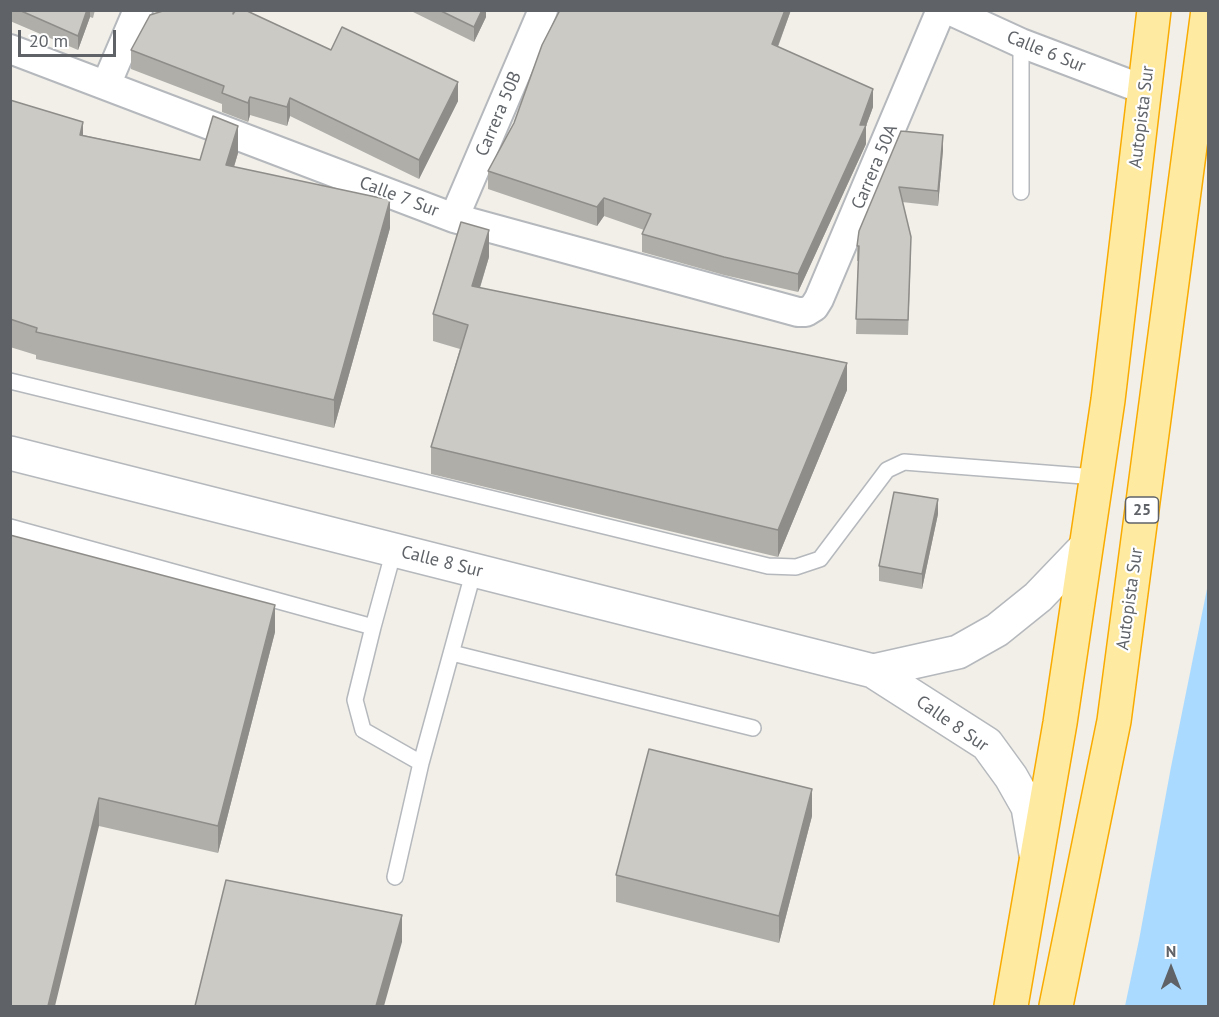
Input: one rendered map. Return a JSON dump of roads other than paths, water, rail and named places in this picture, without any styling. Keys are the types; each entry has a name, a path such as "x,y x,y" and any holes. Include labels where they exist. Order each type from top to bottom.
{"highway":[{"name":"Autopista Sur","path":"1011,1006 1060,723 1108,400 1154,10"},
{"name":"Autopista Sur","path":"1056,1006 1114,721 1208,10"},
{"path":"1029,1006 1114,721"}],"street":[{"path":"106,85 138,10"},
{"name":"Carrera 50B","path":"454,218 543,10"},
{"name":"Carrera 50A","path":"798,312 806,312 814,307 819,299 941,10"},
{"name":"Calle 6 Sur","path":"949,10 1021,43 1145,90"},
{"name":"Calle 7 Sur","path":"10,49 454,218 798,312"},
{"name":"Calle 8 Sur","path":"10,453 873,672 987,744 1011,777 1028,807 1037,859"},
{"name":"Calle 8 Sur","path":"873,672 958,652 997,630 1038,597 1085,548"}],"lane":[{"path":"1021,43 1021,192"},
{"path":"10,381 768,566 796,567 820,559 886,470 904,462 1096,477"},
{"path":"10,527 373,627"},
{"path":"394,550 355,700 363,730 421,763"},
{"path":"395,878 421,763 474,570"},
{"path":"452,653 753,728"}],"water":[{"path":"1208,584 1208,1006 1125,1006 1139,940"}]}
